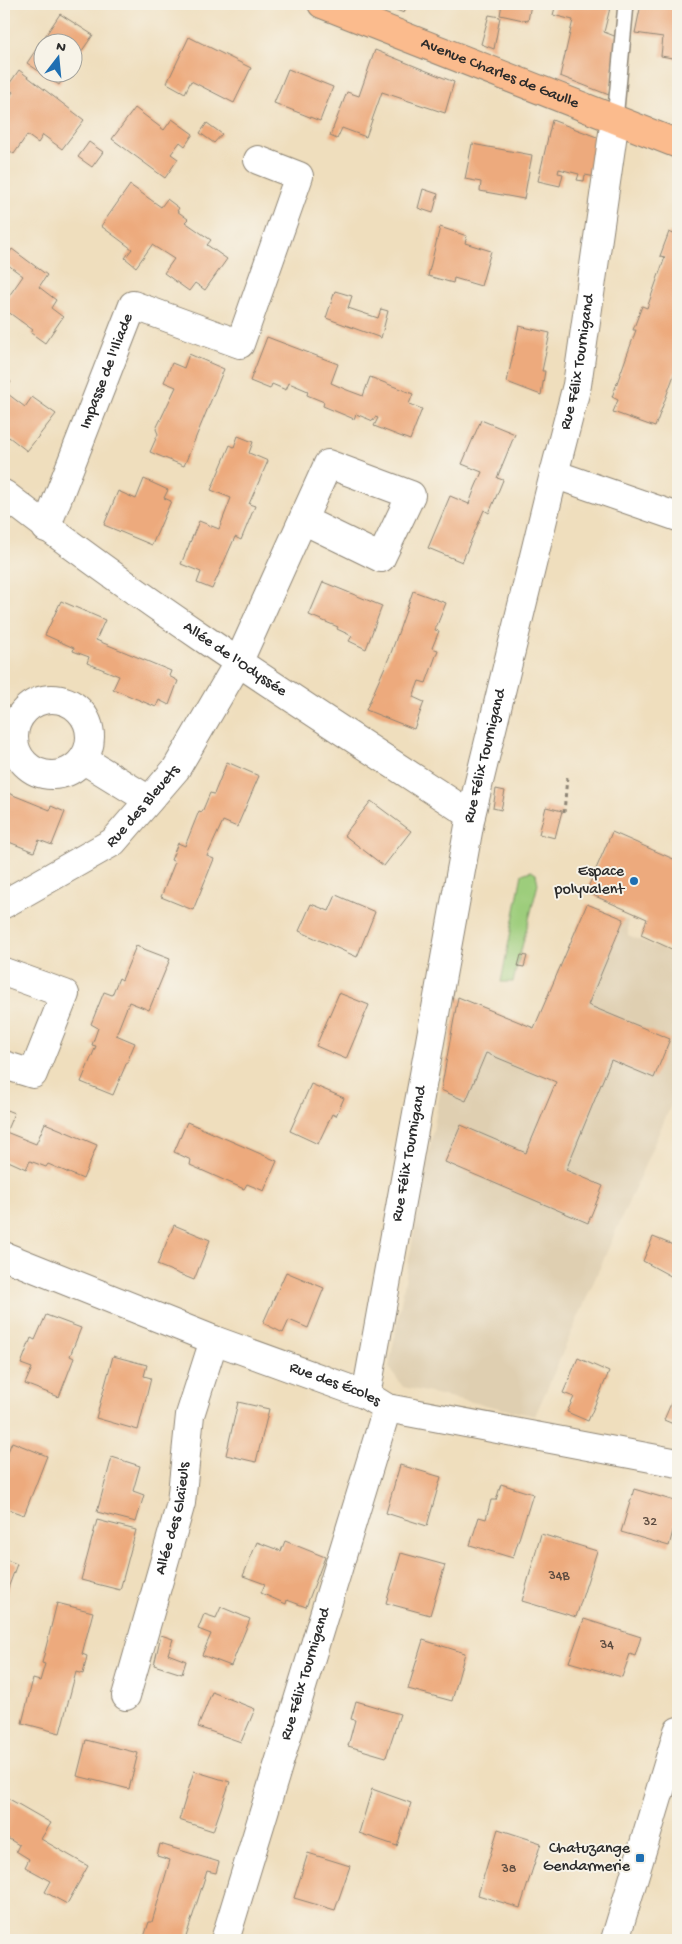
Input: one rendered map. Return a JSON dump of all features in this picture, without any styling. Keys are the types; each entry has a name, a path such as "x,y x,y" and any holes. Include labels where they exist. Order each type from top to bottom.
{"main road":[{"name":"Avenue Charles de Gaulle","path":"322,4 678,144"}],"street":[{"name":"Rue Félix Tournigand","path":"225,1940 376,1402 471,815 577,385 615,119"},
{"name":"Impasse de l'Iliade","path":"46,528 133,305 240,344 299,176 258,160"},
{"path":"554,474 678,517"},
{"name":"Allée de l'Odyssée","path":"4,494 46,528 238,663 471,815"},
{"name":"Rue des Bleuets","path":"4,904 113,842 176,769 238,663 302,520"},
{"path":"84,760 150,800"},
{"path":"4,972 65,994 33,1074 4,1065"},
{"name":"Rue des Écoles","path":"4,1256 376,1402 678,1463"},
{"name":"Allée des Glaïeuls","path":"126,1696 181,1503 190,1414 214,1340"},
{"path":"615,1940 678,1731"}],"lane":[{"path":"615,119 626,4"}],"path":[{"path":"564,813 567,777"}],"shaded area":[{"path":"587,904 628,921 628,935 678,956 678,1097 675,1096 535,1416 403,1387 389,1367 458,997 534,1028"}],"green space":[{"path":"531,871 536,874 538,884 513,982 501,982 522,874"}],"building":[{"path":"380,4 407,4 404,13"},
{"path":"502,4 531,4 528,21 500,15"},
{"path":"556,4 611,4 604,32 617,37 609,95 560,76 573,20 553,15"},
{"path":"641,4 678,4 678,59 661,56 663,37 635,33"},
{"path":"60,14 93,35 82,51 82,32 48,32"},
{"path":"489,15 500,17 494,49 481,44"},
{"path":"189,37 251,68 234,103 191,81 185,93 167,83"},
{"path":"375,50 454,82 445,113 382,92 366,137 342,128 337,139 330,136 347,92 359,96"},
{"path":"32,56 32,66 27,63"},
{"path":"288,69 333,87 320,121 274,103"},
{"path":"19,70 32,82 35,82 84,120 62,149 43,135 38,143 27,135 14,154 4,146 4,105 13,92 7,87"},
{"path":"135,108 164,130 172,119 193,134 185,146 180,142 171,154 178,159 165,178 112,139"},
{"path":"552,120 602,139 596,177 585,175 584,181 577,180 579,174 559,169 558,173 563,174 560,186 538,181"},
{"path":"207,123 222,134 214,143 200,133"},
{"path":"89,142 103,152 92,167 78,157"},
{"path":"472,144 532,155 524,199 480,191 481,182 465,179"},
{"path":"130,185 161,207 167,199 179,208 177,211 188,219 185,222 211,240 207,245 227,259 205,290 195,283 189,291 164,273 174,259 152,245 136,267 125,258 132,249 101,226"},
{"path":"423,189 438,194 433,213 418,208"},
{"path":"440,227 467,236 465,243 491,251 481,286 454,278 453,283 428,276"},
{"path":"669,232 678,236 678,364 655,427 613,412 618,400 612,397 636,330 633,330 642,306 647,308 665,257 660,256"},
{"path":"12,249 47,275 39,287 56,300 51,308 63,317 45,343 31,333 33,330 4,309 4,303 23,276 4,262"},
{"path":"335,291 352,296 348,308 378,318 381,309 388,311 381,338 326,318"},
{"path":"519,326 550,333 542,371 545,371 541,395 507,382"},
{"path":"267,337 338,364 331,383 347,390 363,396 370,377 413,394 409,404 422,409 410,440 374,426 378,418 375,417 373,421 356,414 354,419 323,406 324,402 307,395 308,391 289,383 286,390 272,384 270,389 250,381"},
{"path":"189,354 224,369 184,466 150,452 158,434 156,429 176,387 164,382 172,363 184,368"},
{"path":"4,377 11,382 4,391"},
{"path":"4,391 25,407 32,397 56,414 27,451 9,437 6,440 4,439"},
{"path":"481,420 515,434 497,478 503,480 496,497 489,513 484,510 462,562 428,548 450,496 469,504 482,472 462,464"},
{"path":"238,436 253,442 249,453 268,461 249,504 255,506 241,540 235,537 212,589 197,583 201,572 181,564 199,521 219,529 231,498 211,490 230,445 234,447"},
{"path":"144,479 168,490 164,498 171,501 152,545 104,525 118,491 136,499"},
{"path":"323,582 382,606 366,649 349,641 352,636 337,629 338,627 309,615"},
{"path":"413,591 446,603 435,630 439,631 432,648 438,650 426,683 419,681 413,697 424,702 414,729 366,710 391,653"},
{"path":"61,601 105,620 96,640 171,671 169,676 178,681 169,705 159,700 156,707 113,689 119,676 87,663 89,657 73,651 74,648 45,635"},
{"path":"227,762 259,776 237,827 223,821 207,856 214,859 193,910 161,897 175,862 171,860 178,843 185,846 199,811 202,812 210,793 214,794"},
{"path":"496,789 505,791 501,810 493,808"},
{"path":"8,793 50,810 51,806 65,812 52,845 39,840 34,852 4,840 4,796 6,797"},
{"path":"371,801 411,831 384,866 344,835"},
{"path":"546,807 562,811 555,838 539,834"},
{"name":"Espace polyvalent","path":"612,832 678,861 678,952 641,935 647,919 586,892"},
{"path":"336,895 375,912 357,957 299,931 311,904 329,911"},
{"path":"587,904 624,919 588,1005 670,1039 654,1078 611,1060 566,1170 603,1186 588,1223 445,1162 461,1125 526,1153 556,1082 486,1053 466,1101 441,1090 458,997 534,1028"},
{"path":"136,946 170,959 149,1010 129,1002 116,1035 135,1043 113,1095 81,1082 96,1046 92,1045 98,1028 91,1024 104,992 112,995 119,978 122,980"},
{"path":"521,955 527,956 524,967 518,966"},
{"path":"339,993 369,1005 346,1059 316,1046"},
{"path":"311,1084 344,1098 336,1116 332,1114 318,1144 290,1131"},
{"path":"4,1109 14,1113 6,1132 36,1144 45,1123 97,1145 83,1179 48,1164 46,1167 30,1161 26,1169 4,1159"},
{"path":"187,1122 277,1161 264,1191 247,1184 244,1189 190,1165 191,1160 174,1152"},
{"path":"174,1225 210,1240 194,1280 157,1265"},
{"path":"653,1237 678,1247 678,1280 643,1261"},
{"path":"286,1272 324,1288 308,1328 289,1320 283,1333 263,1323"},
{"path":"46,1315 81,1328 70,1356 74,1358 59,1397 25,1384 32,1368 21,1364 31,1338 35,1340"},
{"path":"113,1356 147,1365 144,1376 151,1378 138,1430 96,1418"},
{"path":"578,1358 609,1372 588,1421 567,1412 574,1397 563,1393"},
{"path":"678,1387 678,1426 664,1420"},
{"path":"238,1402 269,1409 256,1462 226,1455"},
{"path":"12,1442 47,1456 24,1515 4,1508 4,1461"},
{"path":"112,1457 140,1466 133,1491 144,1495 136,1522 97,1512"},
{"path":"400,1465 441,1477 427,1526 386,1513"},
{"path":"501,1484 533,1494 513,1558 470,1545 479,1517 486,1519 491,1500 496,1500"},
{"path":"634,1489 678,1502 678,1512 669,1546 621,1532"},
{"path":"97,1520 136,1530 120,1590 81,1580"},
{"path":"541,1534 597,1551 576,1617 522,1601"},
{"path":"285,1541 325,1557 306,1607 287,1600 286,1604 261,1593 265,1584 243,1576 257,1542 281,1551"},
{"path":"401,1553 445,1565 430,1615 386,1603"},
{"path":"4,1559 17,1564 4,1599"},
{"path":"57,1603 93,1612 82,1654 87,1656 83,1674 76,1672 60,1733 22,1723 33,1679 40,1681 45,1664 42,1663"},
{"path":"221,1607 250,1619 231,1666 202,1655 211,1634 198,1629 204,1614 216,1618"},
{"path":"584,1619 641,1637 635,1656 630,1654 622,1677 569,1662"},
{"path":"161,1635 173,1639 168,1654 186,1661 182,1674 154,1665"},
{"path":"423,1640 465,1653 452,1701 408,1689"},
{"path":"212,1692 255,1709 241,1742 198,1727"},
{"path":"356,1701 400,1714 386,1757 348,1746 355,1720 351,1719"},
{"path":"86,1740 138,1753 129,1789 77,1776"},
{"path":"194,1771 230,1782 213,1831 179,1820"},
{"path":"372,1789 411,1803 397,1846 359,1833"},
{"path":"4,1796 51,1823 41,1839 88,1866 67,1904 45,1892 51,1881 25,1867 29,1859 16,1851 19,1845 4,1836"},
{"path":"498,1829 541,1843 520,1908 478,1895"},
{"path":"160,1844 219,1862 216,1873 207,1871 185,1940 137,1940 138,1935 144,1937 149,1922 152,1922 170,1860 157,1856"},
{"path":"308,1853 350,1866 335,1910 294,1898"}],"place":[{"name":"Espace polyvalent","path":"634,881"},
{"name":"Chatuzange Gendarmerie","path":"640,1858"}]}
